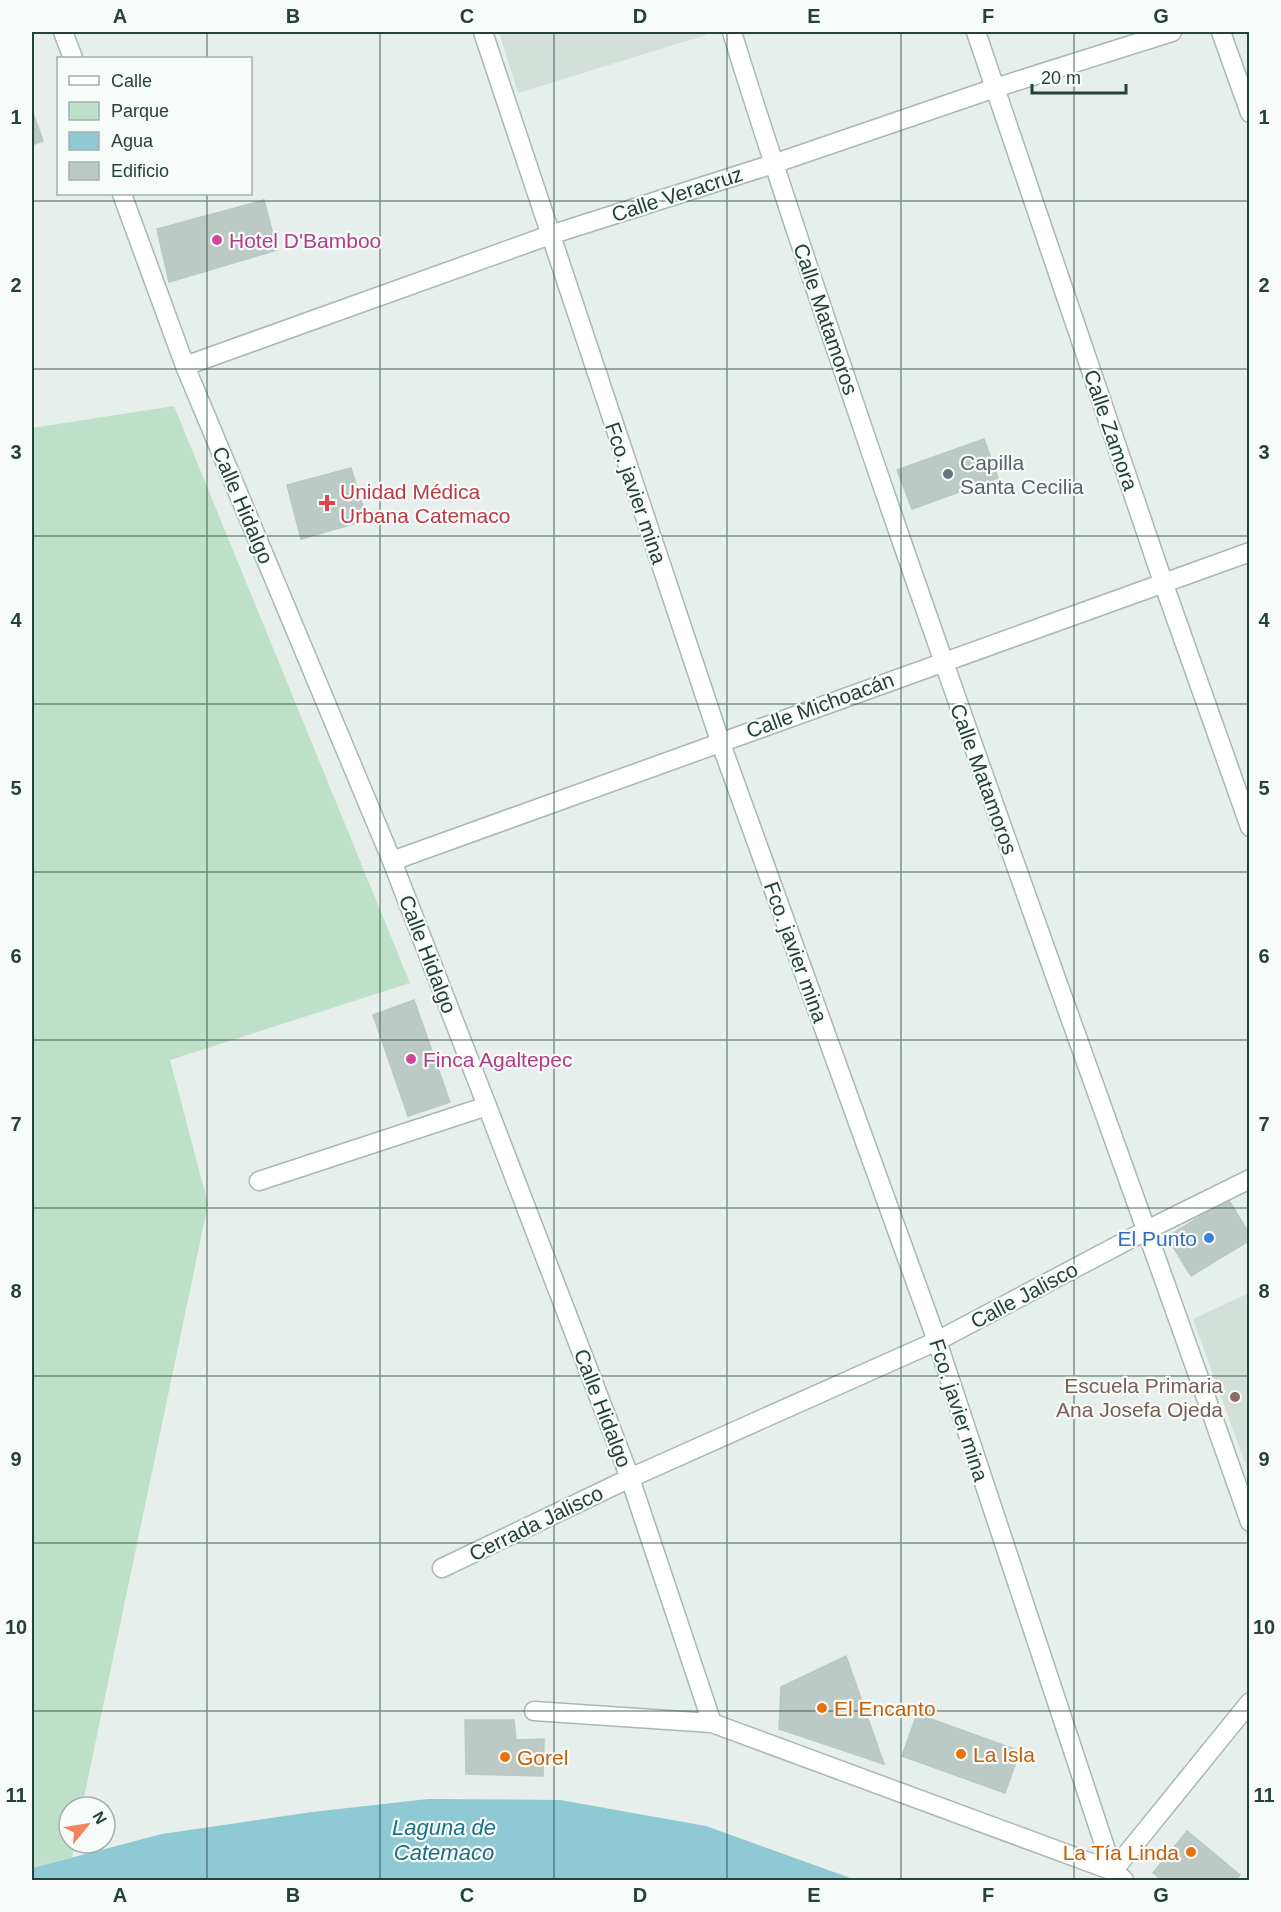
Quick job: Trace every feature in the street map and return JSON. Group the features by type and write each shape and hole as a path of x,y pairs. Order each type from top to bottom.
{"street":[{"path":"63,32 73,57"},
{"name":"Fco. javier mina","path":"483,32 720,741 937,1341 1118,1876"},
{"name":"Calle Matamoros","path":"732,32 773,164 942,661 1250,1522"},
{"name":"Calle Zamora","path":"976,32 1163,582 1250,827"},
{"name":"Calle Veracruz","path":"185,366 550,235 1172,32"},
{"path":"1221,32 1250,113"},
{"name":"Calle Hidalgo","path":"122,195 185,366 392,861 487,1106 630,1478 711,1724"},
{"name":"Calle Michoacán","path":"392,861 942,661 1250,552"},
{"path":"259,1181 487,1106"},
{"name":"Calle Jalisco","path":"630,1478 937,1341 1147,1230 1250,1179"},
{"name":"Cerrada Jalisco","path":"442,1568 630,1478"},
{"path":"534,1711 711,1724 1118,1876 1250,1702"}],"shaded area":[{"path":"499,32 705,32 706,35 518,93"},
{"name":"Escuela Primaria Ana Josefa Ojeda","path":"1249,1293 1249,1474 1193,1319"}],"green space":[{"path":"174,406 410,983 170,1060 208,1204 85,1795 57,1795 57,1855 72,1855 72,1857 32,1868 32,428"}],"water":[{"name":"Laguna de Catemaco","path":"428,1799 560,1800 706,1826 856,1880 32,1880 32,1868 82,1855 117,1855 117,1846 162,1834 312,1812"}],"building":[{"path":"32,110 43,141 32,145"},
{"name":"Hotel D'Bamboo","path":"264,200 277,250 169,282 157,229"},
{"name":"Capilla Santa Cecilia","path":"984,439 998,478 912,509 897,470"},
{"name":"Unidad Médica Urbana Catemaco","path":"351,468 367,520 301,539 287,485"},
{"name":"Finca Agaltepec","path":"414,1000 450,1102 408,1116 373,1015"},
{"name":"El Punto","path":"1228,1199 1250,1235 1250,1240 1191,1276 1167,1237"},
{"name":"El Encanto","path":"846,1656 884,1764 779,1729 781,1687"},
{"name":"La Isla","path":"917,1714 1020,1751 1005,1793 902,1756"},
{"name":"Gorel","path":"465,1720 514,1720 516,1740 544,1739 543,1776 466,1774"},
{"name":"La Tía Linda","path":"1187,1831 1240,1875 1235,1880 1162,1880 1153,1873"}],"place":[{"name":"Hotel D'Bamboo","path":"217,240"},
{"name":"Capilla Santa Cecilia","path":"948,474"},
{"name":"Unidad Médica Urbana Catemaco","path":"327,503"},
{"name":"Finca Agaltepec","path":"411,1059"},
{"name":"El Punto","path":"1209,1238"},
{"name":"Escuela Primaria Ana Josefa Ojeda","path":"1235,1397"},
{"name":"El Encanto","path":"822,1708"},
{"name":"La Isla","path":"961,1754"},
{"name":"Gorel","path":"505,1757"},
{"name":"La Tía Linda","path":"1191,1852"}]}
